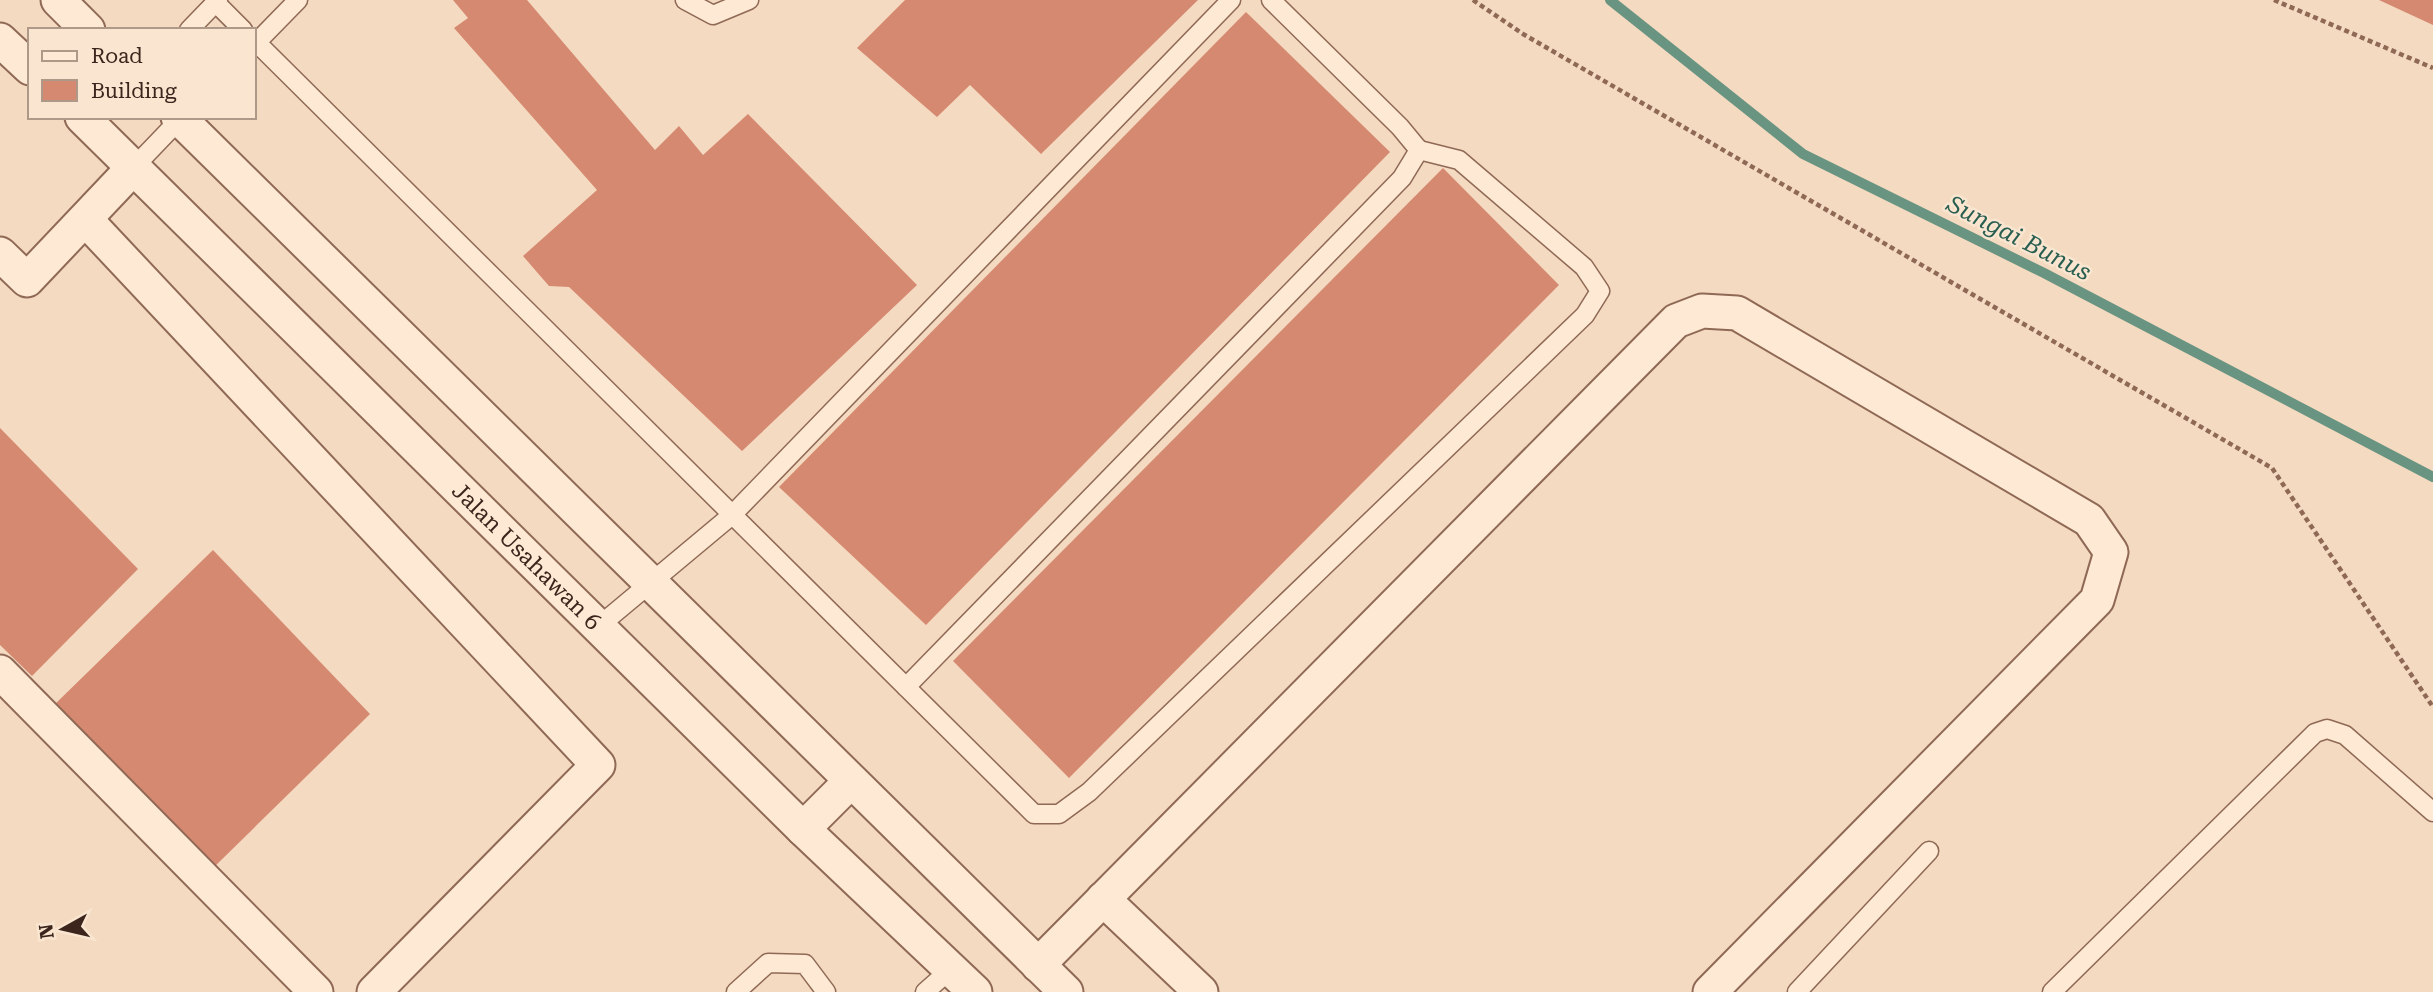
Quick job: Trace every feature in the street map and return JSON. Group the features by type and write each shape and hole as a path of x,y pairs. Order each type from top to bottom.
{"street":[{"path":"58,0 87,28"},
{"path":"0,40 28,66"},
{"path":"181,119 1066,992"},
{"name":"Jalan Usahawan 6","path":"93,121 134,167 803,829 975,992"},
{"path":"0,254 27,281 134,167"},
{"path":"86,220 597,765 374,992"},
{"path":"1038,965 1676,321 1702,310 1737,313 2089,520 2111,552 2098,600 1710,992"},
{"path":"0,673 316,992"},
{"path":"803,829 851,781"},
{"path":"1103,899 1200,992"}],"lane":[{"path":"256,36 298,0"},
{"path":"685,0 713,15 749,0"},
{"path":"599,625 732,515 1231,0"},
{"path":"256,43 1034,814 1059,814 1099,783 1585,316 1600,291 1584,267 1459,160 1419,150 1401,127 1270,0"},
{"path":"190,28 217,1 242,28"},
{"path":"134,167 179,119"},
{"path":"906,687 1402,178 1419,150"},
{"path":"2052,992 2315,733 2327,729 2345,735 2433,812"},
{"path":"1801,991 1929,852"},
{"path":"736,992 768,963 804,964 826,992"},
{"path":"925,992 951,969"}],"path":[{"path":"1473,0 1523,34 2272,468 2433,707"},
{"path":"2274,0 2433,68"}],"building":[{"path":"453,0 527,0 655,150 679,126 703,155 748,114 917,285 742,451 569,287 549,286 523,256 597,190 454,28 468,18"},
{"path":"905,0 1198,0 1041,154 970,85 937,117 857,48"},
{"path":"2379,0 2433,0 2433,25"},
{"path":"1246,12 1390,152 926,625 779,487"},
{"path":"1443,168 1559,285 1069,778 953,661"},
{"path":"0,428 138,569 32,676 0,645"},
{"path":"213,550 370,714 209,872 52,707"}],"waterway":[{"name":"Sungai Bunus","path":"1610,0 1803,154 2044,273 2433,477"}]}
